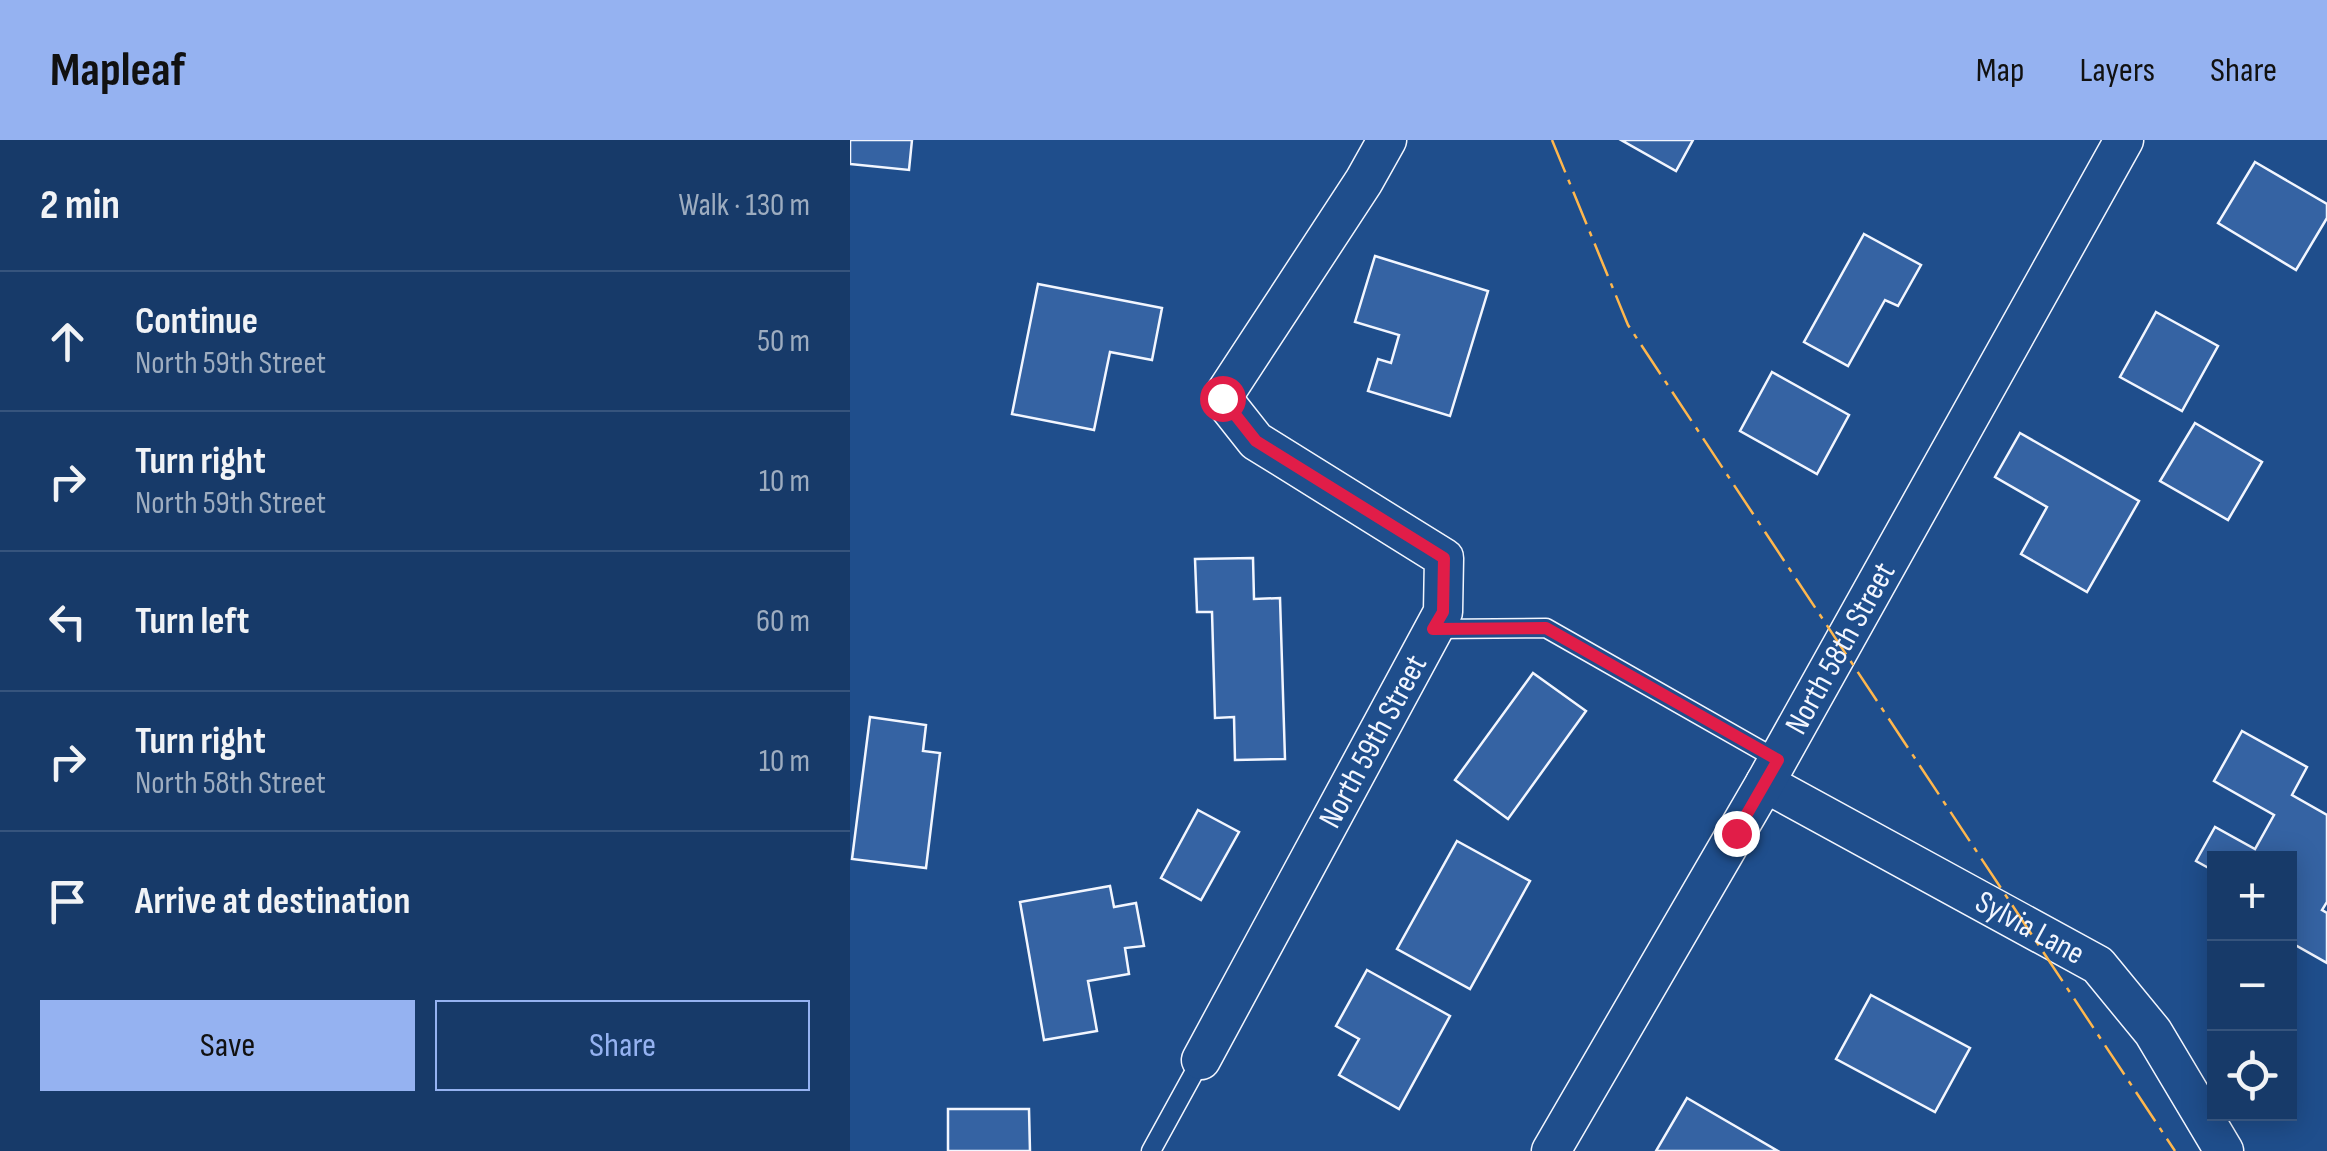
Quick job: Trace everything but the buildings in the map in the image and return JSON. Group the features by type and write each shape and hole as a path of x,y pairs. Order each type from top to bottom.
{"street":[{"name":"North 59th Street","path":"1201,1060 1443,612 1444,558 1256,441 1222,398 1387,140"},
{"name":"North 58th Street","path":"1551,1151 1771,771 2124,140"},
{"name":"Sylvia Lane","path":"1771,771 2098,965 2153,1032 2224,1151"}],"lane":[{"path":"1433,629 1546,628 1771,771"},
{"path":"1151,1151 1201,1060"}],"power":[{"path":"1552,140 1628,325 2175,1151"}],"route":[{"path":"1222,398 1256,441 1444,558 1443,612 1433,629 1546,628 1778,760 1736,833"}]}
